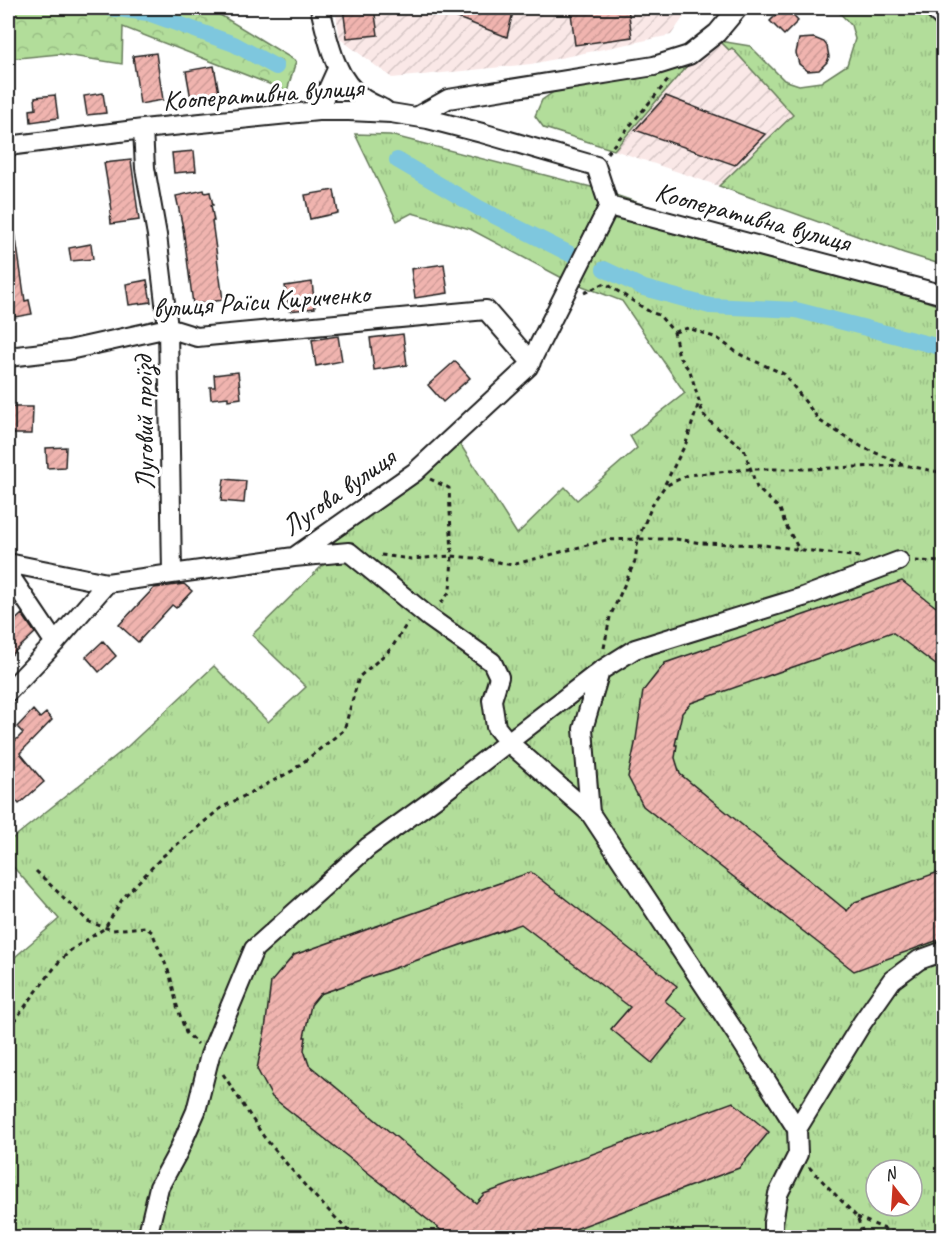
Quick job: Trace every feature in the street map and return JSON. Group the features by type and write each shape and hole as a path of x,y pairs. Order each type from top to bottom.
{"street":[{"path":"320,8 329,44 338,67 348,83 362,98 391,113"},
{"path":"416,117 448,99 654,66 690,55 717,33 738,8"},
{"path":"932,8 944,18"},
{"path":"318,111 338,67"},
{"name":"Кооперативна вулиця","path":"8,146 318,111 391,113 482,133 596,166"},
{"name":"Луговий проїзд","path":"143,129 146,168 168,328 172,573"},
{"path":"596,166 609,206"},
{"name":"Кооперативна вулиця","path":"609,206 944,295"},
{"name":"Лугова вулиця","path":"107,583 294,557 415,472 528,367 609,206"},
{"name":"вулиця Раїси Кириченко","path":"8,357 69,350 168,328 197,337 486,310 531,362"},
{"path":"294,557 349,552 424,613 492,662 499,677 492,700 496,727 508,742 590,813 797,1130 798,1154 778,1194 773,1238"},
{"path":"151,1238 148,1229 159,1186 196,1112 210,1055 254,949 368,848 600,671 634,649 803,597 899,561"},
{"path":"8,563 107,583 55,643 8,692"},
{"path":"8,573 55,643"},
{"path":"590,813 584,729 600,671"},
{"path":"797,1130 862,1023 892,980 919,960 944,951"}],"path":[{"path":"596,166 690,55"},
{"path":"560,303 605,283 650,312 659,315 674,332 679,357 690,371 703,414 744,449 757,488 780,509 785,524 800,551"},
{"path":"674,332 688,328 717,338 739,354 784,375 803,396 820,421 862,447 904,465 944,473"},
{"path":"600,671 610,617 635,561 638,539 654,501 665,486 686,443 699,402"},
{"path":"665,486 688,475 749,469 904,465"},
{"path":"8,1029 58,963 71,950 105,928 123,898 163,856 221,808 292,771 344,730 359,677 424,613 450,591 452,556 449,488 415,472"},
{"path":"380,555 411,559 452,556 485,559 512,565 606,540 676,538 702,543 763,545 866,557"},
{"path":"899,561 944,562"},
{"path":"36,871 88,922"},
{"path":"798,1154 857,1217 865,1238"},
{"path":"857,1217 906,1238"}],"shaded area":[{"path":"335,8 690,8 671,35 531,64 392,78 340,39"},
{"path":"720,41 732,47 793,115 719,186 614,150 686,67 710,52"}],"green space":[{"path":"8,8 203,8 212,10 296,61 287,91 123,27 122,64 59,54 8,59"},
{"path":"835,8 917,8 943,33 943,265 719,186 793,115 732,48 729,50 720,41 750,46 784,80 799,85 821,82 847,65 855,39 851,25"},
{"path":"686,67 614,150 544,128 535,116 542,100 558,89"},
{"path":"355,134 390,135 595,188 943,307 943,1237 8,1237 8,963 59,919 8,861 8,842 127,747 214,666 268,722 306,687 252,635 326,562 313,549 457,439 517,534 565,487 577,500 637,448 630,436 685,393 622,301 564,279 470,229 412,213 397,221"}],"building":[{"path":"343,8 374,8 378,35 347,38"},
{"path":"432,8 514,8 507,37"},
{"path":"628,8 632,37 575,45 571,13"},
{"path":"783,8 786,8 798,21 784,35 770,21"},
{"path":"814,38 824,42 829,57 819,70 808,71 799,64 796,53 799,39"},
{"path":"156,53 163,100 140,104 133,56"},
{"path":"214,66 219,93 191,99 186,71"},
{"path":"103,93 106,113 87,115 84,96"},
{"path":"55,95 58,118 31,122 30,110 36,109 35,97"},
{"path":"666,96 765,134 735,165 635,130"},
{"path":"194,151 196,171 174,173 172,153"},
{"path":"131,160 139,220 111,224 110,211 112,210 104,163"},
{"path":"204,190 205,193 210,192 213,205 211,205 214,221 212,221 223,300 193,304 183,228 176,196"},
{"path":"334,190 338,213 310,219 305,195"},
{"path":"15,232 25,301 29,300 32,314 15,317 11,296 8,297 8,233"},
{"path":"91,244 93,259 71,261 69,248"},
{"path":"444,264 448,293 415,298 411,269"},
{"path":"147,280 151,302 129,305 126,284"},
{"path":"312,282 315,308 289,311 285,286"},
{"path":"403,334 407,365 374,370 370,338"},
{"path":"338,336 342,361 316,366 312,340"},
{"path":"455,361 470,378 443,402 428,385"},
{"path":"238,372 241,398 211,399 210,387 215,387 214,375"},
{"path":"11,407 33,407 32,434 10,434"},
{"path":"66,447 65,467 47,468 46,448"},
{"path":"224,479 246,481 244,503 221,501"},
{"path":"902,581 944,613 944,671 892,632 691,703 682,713 675,745 677,745 675,758 680,774 847,911 855,902 944,870 944,938 854,971 643,806 628,777 643,691 665,663"},
{"path":"184,584 192,591 176,608 172,605 138,642 119,625 154,588"},
{"path":"22,614 35,633 8,658 8,627"},
{"path":"103,641 116,656 99,672 86,657"},
{"path":"33,710 40,718 46,713 52,720 20,753 44,782 19,804 8,791 8,739 12,744 23,733 17,727"},
{"path":"531,872 677,986 665,1001 688,1019 652,1063 611,1029 630,1007 521,924 320,994 311,1005 304,1037 306,1037 304,1050 309,1065 476,1203 484,1194 733,1102 769,1132 739,1168 551,1238 451,1238 272,1097 257,1069 271,982 294,955"}],"waterway":[{"path":"109,8 148,13 234,44 276,67"},
{"path":"397,160 479,208 574,256"},
{"path":"604,269 644,288 710,306 796,310 944,348"}]}
